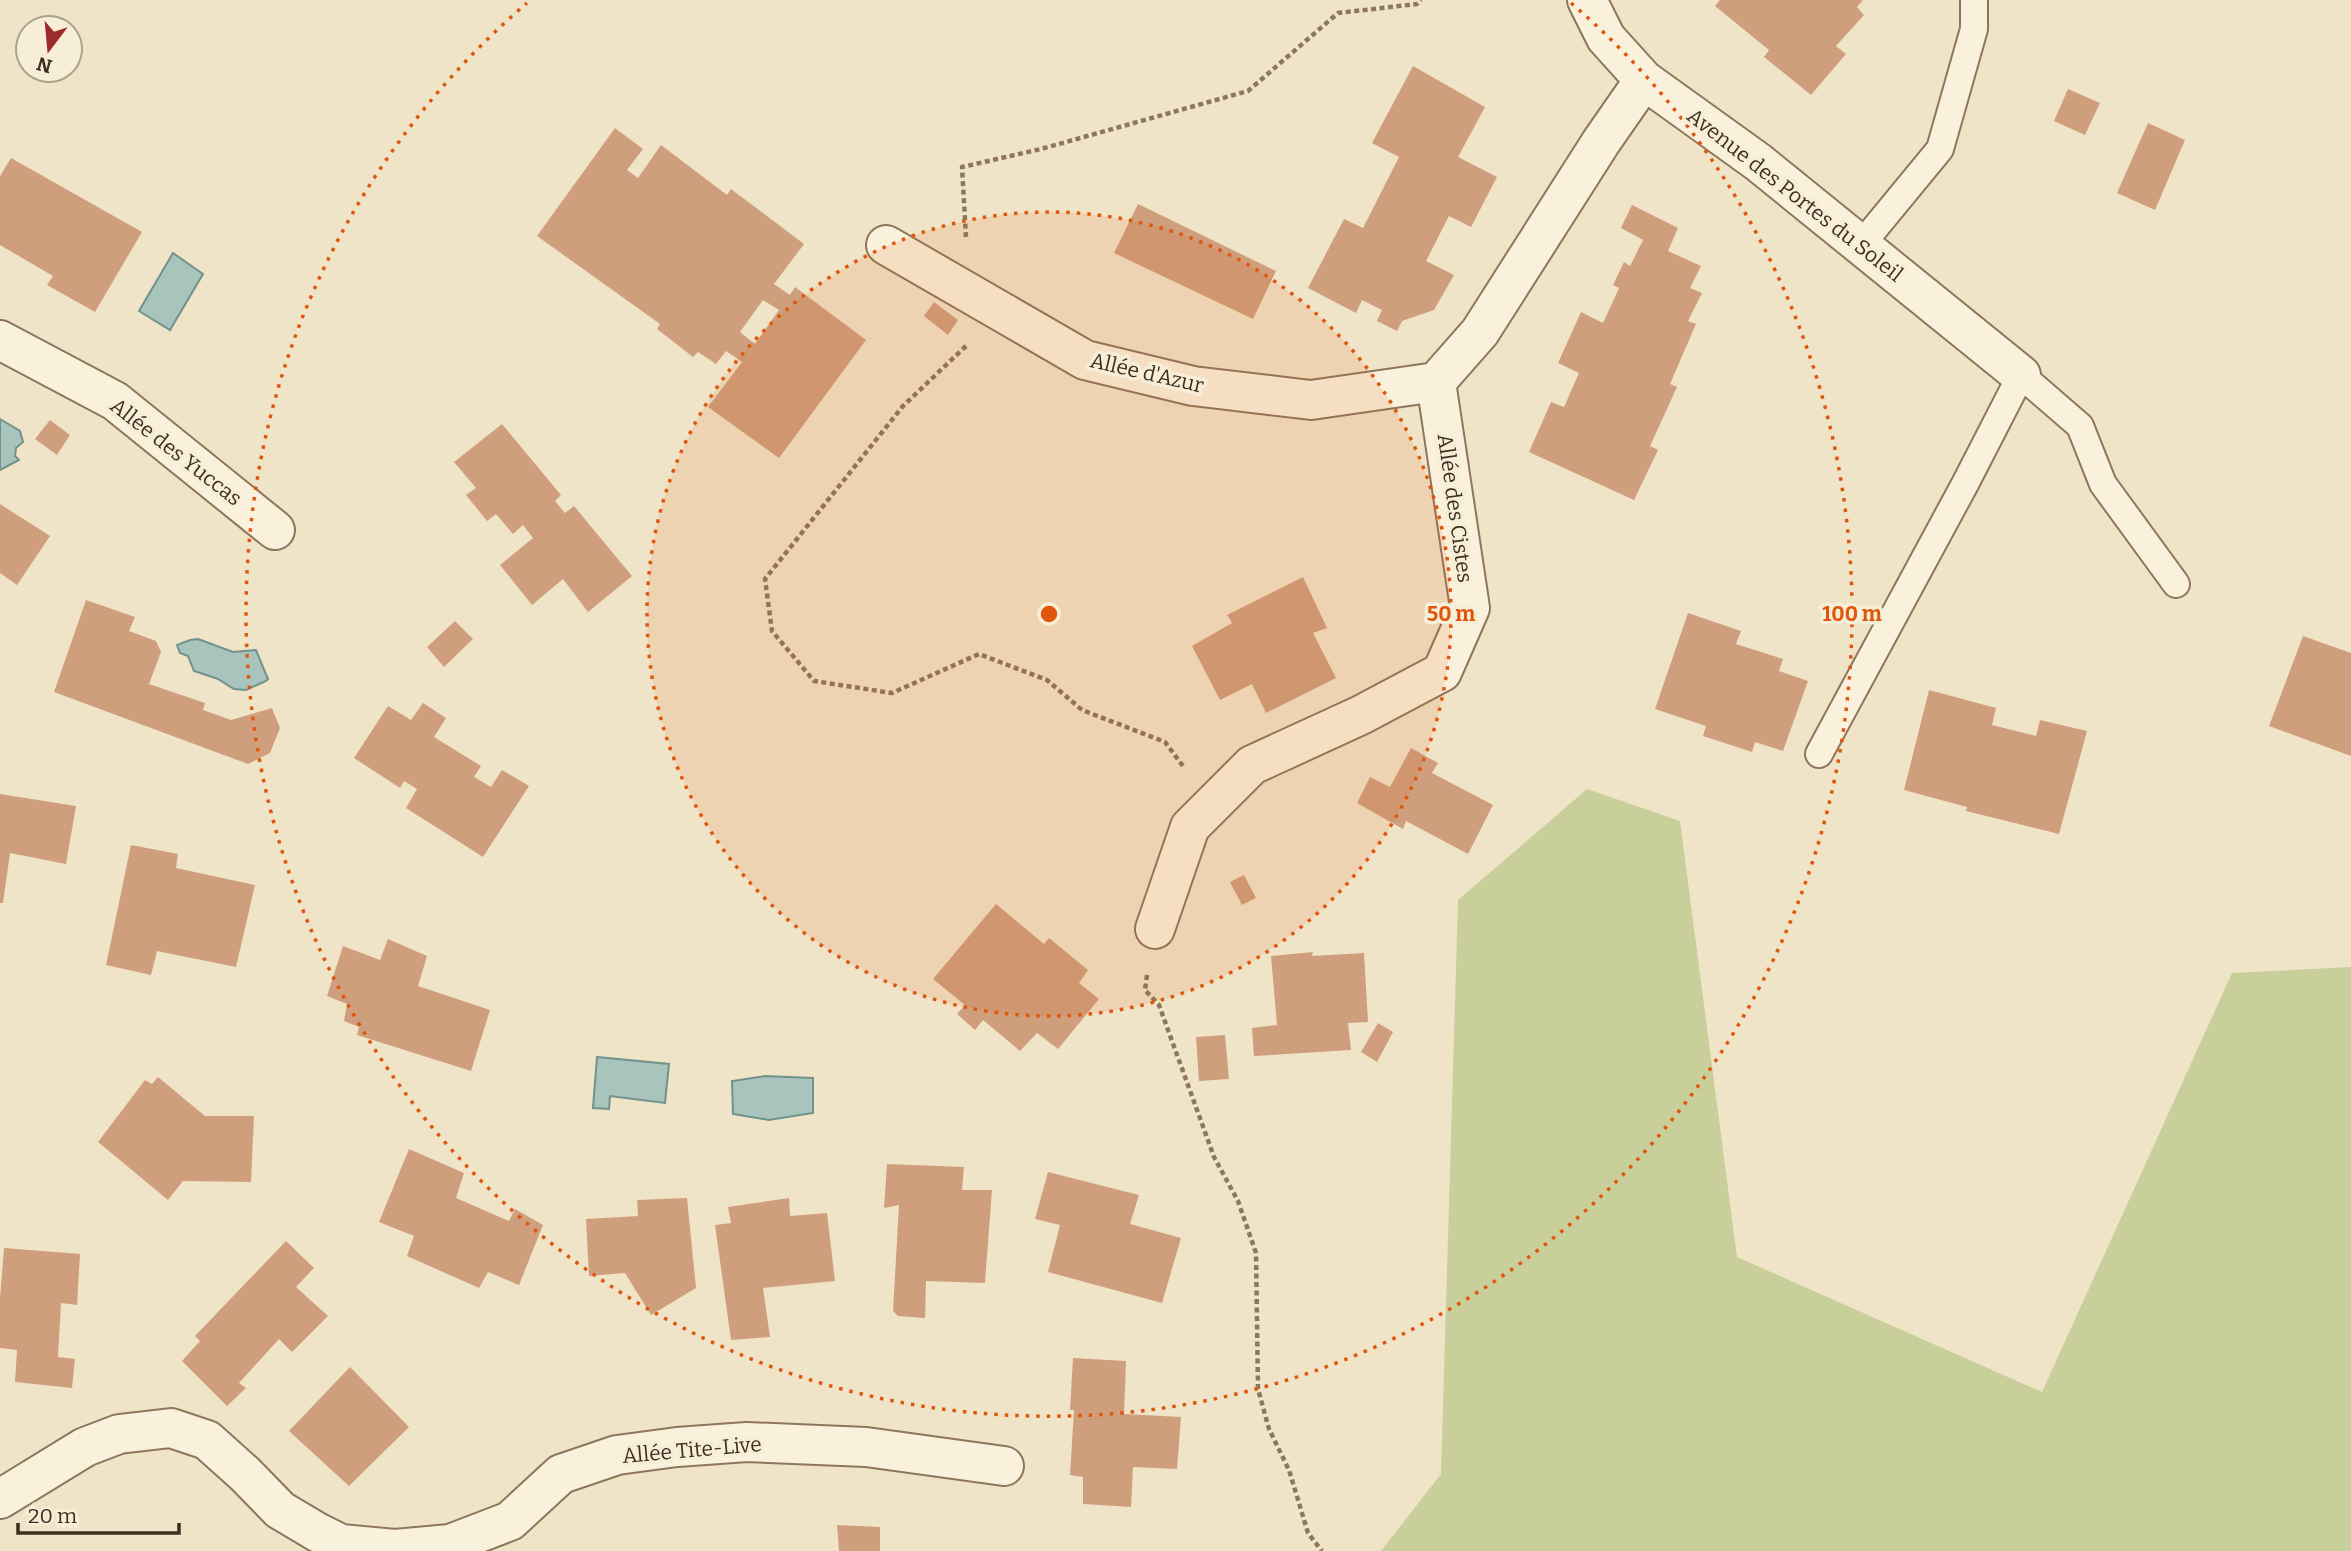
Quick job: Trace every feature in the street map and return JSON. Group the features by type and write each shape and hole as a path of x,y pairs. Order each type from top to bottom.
{"street":[{"name":"Avenue des Portes du Soleil","path":"1587,0 1606,38 1644,80 1758,162 2021,374"},
{"path":"1436,382 1480,332 1601,142 1644,80"},
{"name":"Allée d'Azur","path":"886,245 1086,360 1193,386 1311,400 1436,382"},
{"name":"Allée des Yuccas","path":"0,340 116,401 275,530"},
{"name":"Allée des Cistes","path":"1155,929 1190,827 1252,765 1361,715 1442,672 1470,608 1436,382"},
{"name":"Allée Tite-Live","path":"0,1500 85,1447 119,1434 171,1428 207,1440 280,1510 317,1532 341,1544 395,1549 450,1544 510,1521 561,1474 617,1455 747,1442 866,1447 1004,1466"}],"lane":[{"path":"1861,245 1940,149 1974,29 1974,0"},
{"path":"1819,754 1965,484 2021,374 2080,426 2104,484 2176,583"}],"path":[{"path":"1201,816 1187,771 1165,742 1083,710 1047,680 979,654 892,693 814,681 772,631 765,579 903,406 968,344 979,299 967,272 966,205 962,167 1041,149 1248,91 1338,13 1417,4 1421,0"},
{"path":"1155,929 1145,990 1159,1005 1214,1157 1238,1201 1256,1253 1258,1389 1269,1429 1289,1470 1308,1533 1322,1551"}],"green space":[{"path":"1587,789 1680,821 1737,1257 2042,1392 2232,973 2351,967 2351,1551 1381,1551 1441,1474 1458,900"}],"water":[{"path":"173,253 203,274 170,330 139,311"},
{"path":"0,419 20,431 23,442 16,448 15,456 19,460 0,470"},
{"path":"198,639 233,652 256,650 268,679 246,690 234,689 218,679 194,671 188,656 180,653 177,645"},
{"path":"597,1057 669,1064 665,1103 610,1096 609,1109 593,1108"},
{"path":"765,1076 813,1078 813,1113 769,1120 733,1114 732,1081"}],"building":[{"path":"1720,0 1863,0 1857,7 1864,15 1836,46 1846,54 1811,95 1764,57 1769,50 1715,6"},
{"path":"1413,66 1485,107 1458,157 1497,177 1471,227 1449,216 1426,261 1454,275 1434,310 1402,321 1397,331 1377,321 1382,310 1362,300 1356,313 1308,288 1344,219 1363,228 1399,157 1372,143"},
{"path":"2068,89 2100,103 2085,135 2054,121"},
{"path":"2148,123 2185,140 2155,210 2117,193"},
{"path":"615,128 643,149 627,170 638,178 661,145 727,195 731,189 804,244 774,284 790,295 795,287 866,340 779,458 708,407 742,362 726,351 716,364 698,352 693,357 657,329 660,324 537,236","holes":["763,300 779,310 755,344 740,332"]},
{"path":"11,158 142,232 95,312 47,285 53,276 0,245 0,176"},
{"path":"1138,204 1276,271 1253,319 1114,253"},
{"path":"1632,205 1678,228 1668,251 1701,266 1690,288 1702,293 1688,321 1696,324 1670,384 1677,387 1650,446 1658,450 1634,500 1529,452 1551,402 1564,407 1579,373 1558,363 1581,312 1603,323 1619,288 1613,285 1624,262 1630,266 1643,240 1621,228"},
{"path":"934,302 958,320 948,335 924,316"},
{"path":"50,420 70,435 57,455 35,439"},
{"path":"502,424 561,495 555,501 565,513 574,506 632,576 588,612 563,579 532,605 500,565 533,538 523,525 513,534 496,514 487,521 466,495 476,488 454,462"},
{"path":"0,504 50,536 17,585 0,573"},
{"path":"1303,577 1327,628 1313,633 1336,678 1266,713 1252,684 1220,700 1192,646 1232,623 1227,615"},
{"path":"86,600 135,617 129,631 156,641 161,652 149,684 205,703 203,710 231,720 272,708 280,728 270,753 248,764 54,692"},
{"path":"1688,613 1741,631 1736,644 1783,659 1779,671 1808,681 1783,751 1755,742 1752,752 1703,736 1706,726 1655,709"},
{"path":"455,621 473,639 444,667 427,647"},
{"path":"2303,636 2351,653 2351,756 2269,726"},
{"path":"1929,690 1996,708 1992,725 2036,736 2040,720 2087,731 2059,834 1966,811 1967,807 1904,790"},
{"path":"423,703 446,718 434,737 481,766 474,777 491,787 502,770 529,786 483,857 406,808 417,789 404,781 400,788 354,758 388,706 411,720"},
{"path":"1411,748 1438,763 1432,773 1493,805 1468,854 1406,821 1403,829 1357,803 1370,777 1390,787"},
{"path":"0,794 76,806 66,864 10,853 3,903 0,903"},
{"path":"131,845 178,854 176,868 255,885 236,967 157,951 151,975 106,965"},
{"path":"1244,875 1256,898 1242,905 1230,882"},
{"path":"996,904 1044,944 1049,938 1088,970 1079,983 1099,999 1058,1049 1037,1033 1020,1051 983,1020 975,1030 957,1014 965,1005 933,979"},
{"path":"388,939 427,956 418,986 490,1010 471,1071 357,1035 359,1027 344,1021 347,1004 327,996 343,946 380,960"},
{"path":"1313,952 1312,956 1364,953 1368,1022 1348,1023 1351,1050 1254,1056 1252,1028 1277,1025 1271,956"},
{"path":"1378,1023 1393,1032 1377,1062 1361,1052"},
{"path":"1225,1035 1229,1079 1199,1081 1196,1037"},
{"path":"158,1077 205,1116 254,1116 251,1182 183,1181 168,1200 98,1142 145,1080 152,1084"},
{"path":"409,1149 464,1173 456,1198 509,1221 515,1209 543,1225 519,1285 488,1272 479,1288 407,1256 414,1236 379,1222"},
{"path":"887,1164 964,1167 962,1190 992,1190 985,1283 926,1281 925,1318 898,1316 893,1311 899,1205 884,1208"},
{"path":"1048,1172 1139,1195 1130,1224 1181,1238 1162,1303 1048,1272 1060,1225 1035,1219"},
{"path":"687,1198 696,1288 651,1315 625,1273 589,1276 586,1219 638,1216 637,1200"},
{"path":"789,1198 790,1216 827,1213 835,1281 763,1288 770,1337 731,1340 715,1225 731,1223 728,1207"},
{"path":"286,1241 314,1268 296,1287 328,1316 292,1352 279,1339 239,1383 246,1388 227,1406 182,1361 200,1341 195,1336"},
{"path":"4,1248 80,1254 77,1305 61,1303 58,1357 75,1359 72,1388 15,1382 17,1350 0,1348"},
{"path":"1073,1358 1126,1361 1124,1414 1181,1417 1177,1469 1133,1467 1131,1507 1083,1504 1083,1477 1070,1475 1074,1410 1070,1410"},
{"path":"350,1367 409,1427 349,1486 289,1431"},
{"path":"837,1525 880,1527 880,1551 839,1551"}]}
